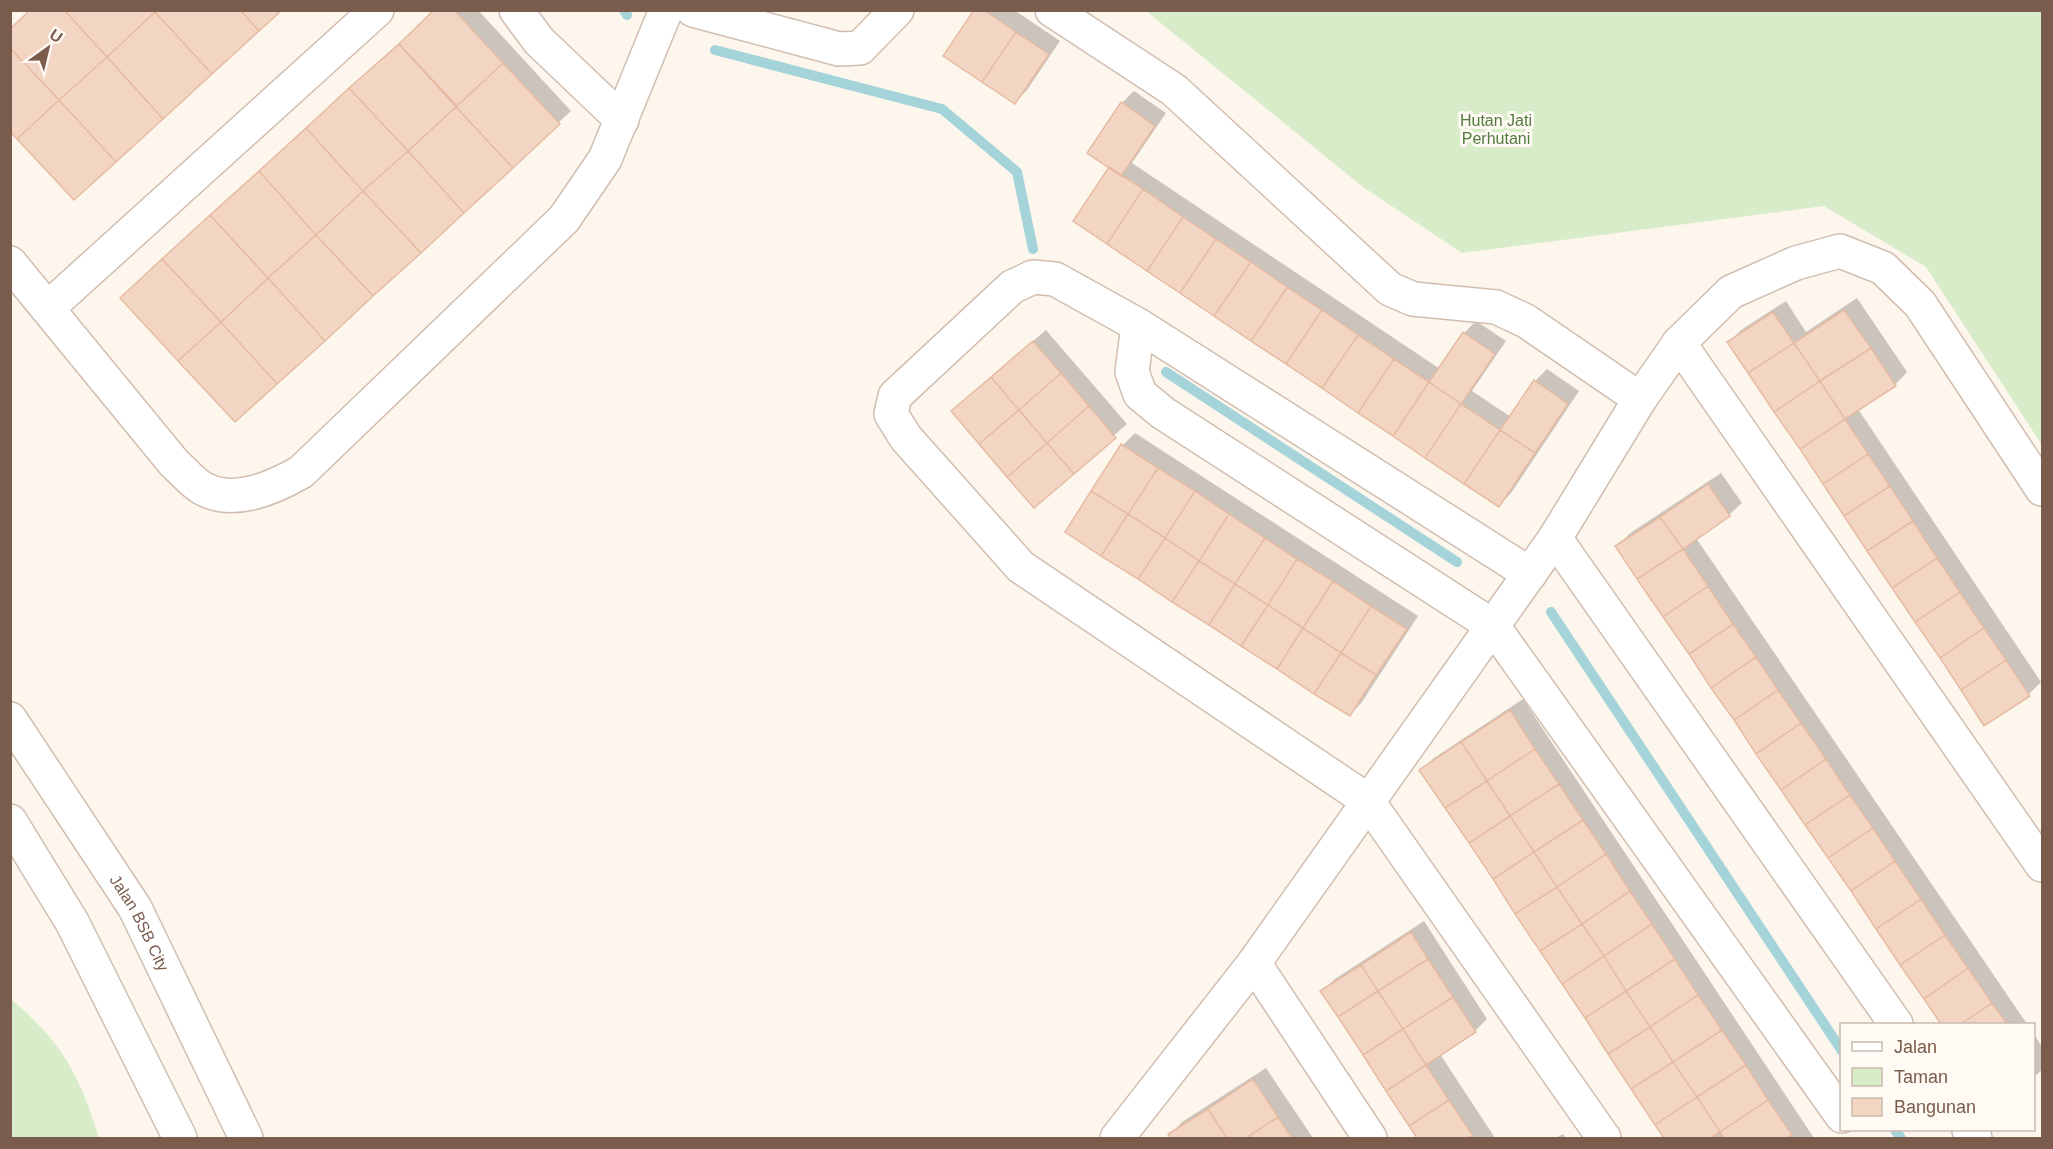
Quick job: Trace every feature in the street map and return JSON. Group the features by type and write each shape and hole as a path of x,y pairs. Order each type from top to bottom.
{"street":[{"path":"49,307 377,10"},
{"path":"516,10 539,41 622,120"},
{"path":"10,263 49,307 174,463 202,488 231,497 281,484 301,472 564,219 605,159 666,10"},
{"path":"693,10 838,49 860,48 897,10"},
{"path":"1052,10 1174,90 1390,289 1413,299 1496,307 1526,321 1640,399"},
{"path":"1117,1138 1254,963 1367,800 1530,574 1678,343 1731,292 1796,263 1840,251 1883,268 1920,304 2043,489"},
{"path":"1530,574 1138,325 1055,279 1033,278 1012,287 895,396 891,414 906,438 1021,567 1367,800 1604,1138"},
{"path":"1138,325 1132,372 1140,394 1163,413 1492,626 1840,1113"},
{"path":"1678,343 2043,865"},
{"path":"1555,538 1895,1023"},
{"name":"Jalan BSB City","path":"10,719 135,909 246,1138"},
{"path":"10,821 72,922 180,1138"},
{"path":"1254,963 1370,1138"}],"green space":[{"name":"Hutan Jati Perhutani","path":"1146,11 2042,11 2042,445 1926,267 1824,206 1462,253 1363,187"},
{"path":"11,999 44,1030 67,1061 84,1095 99,1138 11,1138"}],"building":[{"path":"30,10 64,10 107,57 59,100 10,48 10,29"},
{"path":"64,10 153,10 155,12 107,57"},
{"path":"157,10 240,10 259,31 212,74 155,12"},
{"path":"240,10 282,10 259,31"},
{"path":"434,10 454,10 503,63 457,106 399,44"},
{"path":"974,10 984,10 1016,32 982,82 943,56"},
{"path":"155,12 212,74 163,119 107,57"},
{"path":"1016,32 1049,54 1015,104 982,82"},
{"path":"399,44 456,107 408,151 349,88"},
{"path":"10,48 59,100 17,139 10,132"},
{"path":"107,57 163,119 116,162 59,100"},
{"path":"503,63 560,124 513,168 456,107"},
{"path":"349,88 408,151 363,191 306,128"},
{"path":"59,100 116,162 74,200 17,139"},
{"path":"1121,102 1155,126 1121,176 1087,153"},
{"path":"456,107 513,168 464,213 408,151"},
{"path":"306,128 363,191 316,235 259,171"},
{"path":"408,151 464,213 421,253 363,191"},
{"path":"1109,167 1143,189 1107,244 1073,221"},
{"path":"259,171 316,235 268,278 210,215"},
{"path":"1143,189 1183,217 1147,271 1107,244"},
{"path":"363,191 421,253 373,296 316,235"},
{"path":"210,215 268,278 221,322 162,259"},
{"path":"1183,217 1216,239 1180,293 1147,271"},
{"path":"316,235 373,296 325,341 268,278"},
{"path":"1216,239 1251,262 1214,316 1180,293"},
{"path":"162,259 221,322 178,361 120,298"},
{"path":"1251,262 1287,287 1251,341 1214,316"},
{"path":"268,278 325,341 277,384 221,322"},
{"path":"1287,287 1322,310 1286,364 1251,341"},
{"path":"1322,310 1358,335 1322,388 1286,364"},
{"path":"1844,310 1871,348 1820,381 1794,343"},
{"path":"1773,312 1794,343 1748,373 1727,342"},
{"path":"221,322 277,384 235,422 178,361"},
{"path":"1463,332 1495,354 1461,404 1429,382"},
{"path":"1358,335 1394,359 1358,413 1322,388"},
{"path":"1033,341 1061,373 1019,410 991,377"},
{"path":"1794,343 1820,381 1774,412 1748,373"},
{"path":"1871,348 1896,386 1845,419 1820,381"},
{"path":"1394,359 1429,382 1393,436 1358,413"},
{"path":"1061,373 1089,406 1047,443 1019,410"},
{"path":"991,377 1019,410 979,444 951,411"},
{"path":"1534,380 1568,404 1535,453 1500,430"},
{"path":"1820,381 1845,419 1800,449 1774,412"},
{"path":"1429,382 1461,404 1425,458 1393,436"},
{"path":"1461,404 1500,430 1464,484 1425,458"},
{"path":"1089,406 1116,438 1074,474 1047,443"},
{"path":"1019,410 1047,443 1007,477 979,444"},
{"path":"1845,419 1868,454 1823,484 1800,449"},
{"path":"1500,430 1535,453 1499,507 1464,484"},
{"path":"1047,443 1074,474 1034,508 1007,477"},
{"path":"1121,444 1158,468 1128,514 1091,491"},
{"path":"1868,454 1890,486 1844,516 1823,484"},
{"path":"1158,468 1195,491 1165,538 1128,514"},
{"path":"1708,484 1730,516 1683,549 1660,517"},
{"path":"1890,486 1913,521 1867,551 1844,516"},
{"path":"1091,491 1128,514 1101,556 1065,532"},
{"path":"1195,491 1229,514 1199,561 1165,538"},
{"path":"1128,514 1165,538 1138,579 1101,556"},
{"path":"1229,514 1265,538 1235,584 1199,561"},
{"path":"1660,517 1683,549 1637,579 1615,546"},
{"path":"1913,521 1937,558 1892,588 1867,551"},
{"path":"1165,538 1199,561 1172,602 1138,579"},
{"path":"1265,538 1297,559 1268,605 1235,584"},
{"path":"1683,549 1708,586 1663,617 1637,579"},
{"path":"1937,558 1960,592 1915,622 1892,588"},
{"path":"1297,559 1333,581 1303,628 1268,605"},
{"path":"1199,561 1235,584 1209,625 1172,602"},
{"path":"1333,581 1371,606 1341,653 1303,628"},
{"path":"1235,584 1268,605 1241,646 1209,625"},
{"path":"1708,586 1733,624 1689,654 1663,617"},
{"path":"1960,592 1984,628 1940,658 1915,622"},
{"path":"1268,605 1303,628 1277,669 1241,646"},
{"path":"1371,606 1407,629 1376,675 1341,653"},
{"path":"1733,624 1756,657 1711,688 1689,654"},
{"path":"1303,628 1341,653 1314,694 1277,669"},
{"path":"1984,628 2006,660 1961,690 1940,658"},
{"path":"1341,653 1376,675 1350,716 1314,694"},
{"path":"1756,657 1778,690 1734,720 1711,688"},
{"path":"2006,660 2030,696 1984,726 1961,690"},
{"path":"1778,690 1801,723 1756,754 1734,720"},
{"path":"1510,710 1535,749 1487,781 1461,742"},
{"path":"1801,723 1826,759 1781,790 1756,754"},
{"path":"1461,742 1487,781 1445,808 1419,770"},
{"path":"1535,749 1559,784 1510,816 1487,781"},
{"path":"1826,759 1850,795 1805,825 1781,790"},
{"path":"1487,781 1510,816 1469,843 1445,808"},
{"path":"1559,784 1583,820 1534,852 1510,816"},
{"path":"1850,795 1873,828 1828,858 1805,825"},
{"path":"1510,816 1534,852 1493,879 1469,843"},
{"path":"1583,820 1606,854 1557,887 1534,852"},
{"path":"1873,828 1895,861 1851,891 1828,858"},
{"path":"1534,852 1557,887 1515,914 1493,879"},
{"path":"1606,854 1630,891 1582,924 1557,887"},
{"path":"1895,861 1921,899 1876,929 1851,891"},
{"path":"1557,887 1582,924 1540,951 1515,914"},
{"path":"1630,891 1652,924 1604,956 1582,924"},
{"path":"1921,899 1945,935 1900,965 1876,929"},
{"path":"1582,924 1604,956 1562,984 1540,951"},
{"path":"1652,924 1675,959 1626,991 1604,956"},
{"path":"1411,932 1428,959 1378,991 1361,965"},
{"path":"1945,935 1968,968 1924,999 1900,965"},
{"path":"1604,956 1626,991 1585,1018 1562,984"},
{"path":"1428,959 1453,997 1403,1029 1378,991"},
{"path":"1675,959 1698,995 1650,1027 1626,991"},
{"path":"1361,965 1378,991 1338,1017 1320,991"},
{"path":"1968,968 1992,1003 1962,1023 1940,1023 1924,999"},
{"path":"1378,991 1403,1029 1363,1055 1338,1017"},
{"path":"1626,991 1650,1027 1608,1054 1585,1018"},
{"path":"1698,995 1722,1030 1673,1062 1650,1027"},
{"path":"1453,997 1476,1032 1426,1065 1403,1029"},
{"path":"1992,1003 2006,1023 1962,1023"},
{"path":"1650,1027 1673,1062 1631,1089 1608,1054"},
{"path":"1403,1029 1426,1065 1386,1091 1363,1055"},
{"path":"1722,1030 1746,1065 1697,1097 1673,1062"},
{"path":"1673,1062 1697,1097 1655,1125 1631,1089"},
{"path":"1426,1065 1449,1100 1409,1126 1386,1091"},
{"path":"1746,1065 1768,1100 1720,1132 1697,1097"},
{"path":"1253,1079 1278,1117 1246,1138 1227,1138 1208,1109"},
{"path":"1697,1097 1720,1132 1710,1138 1664,1138 1655,1125"},
{"path":"1449,1100 1473,1136 1468,1138 1417,1138 1409,1126"},
{"path":"1768,1100 1792,1135 1786,1138 1724,1138 1720,1132"},
{"path":"1208,1109 1227,1138 1170,1138 1168,1134"},
{"path":"1278,1117 1292,1138 1246,1138"}],"waterway":[{"path":"624,10 627,15"},
{"path":"715,50 942,109 1017,172 1033,249"},
{"path":"1166,372 1457,562"},
{"path":"1551,612 1840,1048"},
{"path":"1896,1131 1901,1138"}]}
